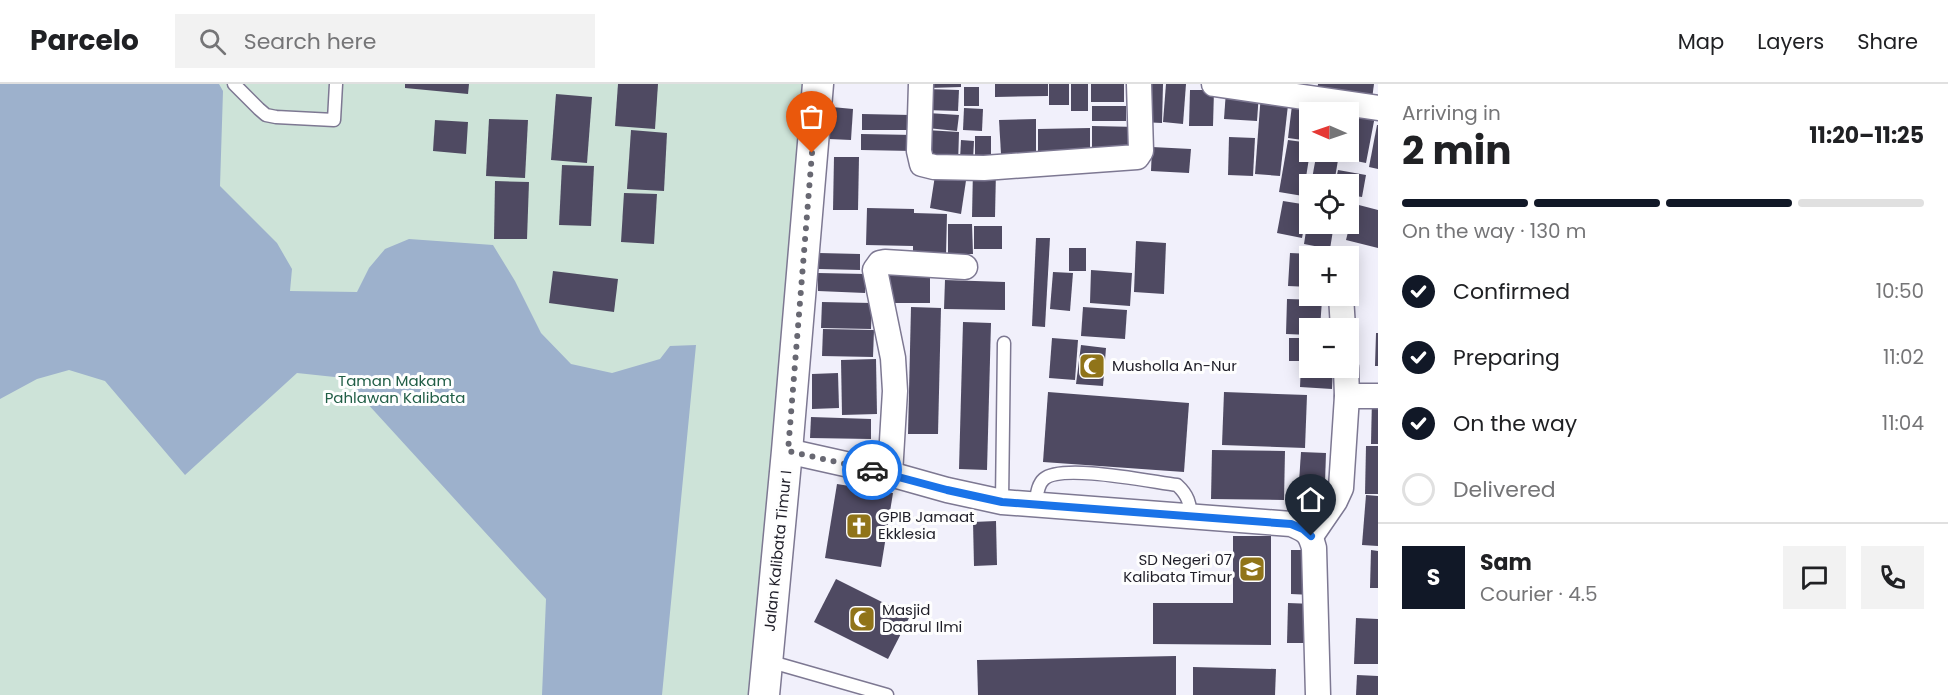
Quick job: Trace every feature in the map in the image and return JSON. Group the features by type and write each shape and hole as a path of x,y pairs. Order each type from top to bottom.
{"street":[{"name":"Jalan Kalibata Timur I","path":"764,695 788,451 818,84"},
{"path":"921,84 919,151 922,164 934,167 984,168 1137,157 1141,151 1139,84"},
{"path":"1214,84 1378,108"},
{"path":"890,474 895,391 893,358 875,270 880,263 885,262 965,267"},
{"path":"1311,536 1335,501 1341,488 1346,378"},
{"path":"1347,396 1378,396"},
{"path":"788,451 1002,502 1291,524 1303,529 1311,536 1314,548 1318,695"}],"lane":[{"path":"234,84 266,115 334,120 336,84"},
{"path":"1002,502 1004,343"},
{"path":"1035,505 1039,485 1046,477 1063,473 1097,473 1177,486 1186,494 1191,517"},
{"path":"767,660 887,695"}],"green space":[{"name":"Taman Makam Pahlawan Kalibata","path":"0,84 817,84 762,695 0,695"}],"water":[{"path":"0,84 219,84 223,91 220,186 277,243 292,269 290,291 357,292 369,268 385,249 409,239 493,245 515,281 541,333 571,364 612,373 660,359 670,346 696,345 662,695 542,695 546,599 344,378 297,373 185,475 105,381 69,370 37,379 0,399"}],"building":[{"path":"405,84 469,84 468,94 405,88"},
{"path":"618,84 658,84 655,129 615,126"},
{"path":"929,84 961,84 961,87 929,88"},
{"path":"995,84 1048,84 1048,96 995,97"},
{"path":"1049,84 1069,84 1069,105 1049,105"},
{"path":"1071,84 1088,84 1088,111 1071,111"},
{"path":"1091,84 1124,84 1124,102 1091,102"},
{"path":"1143,84 1163,84 1162,123 1141,122"},
{"path":"1166,84 1186,84 1183,124 1163,122"},
{"path":"1318,84 1374,84 1372,99 1317,91"},
{"path":"964,87 979,87 979,106 964,106"},
{"path":"926,89 959,90 958,111 925,110"},
{"path":"1190,90 1214,90 1213,126 1189,126"},
{"path":"1226,91 1259,93 1257,121 1224,119"},
{"path":"1261,93 1289,96 1280,176 1255,174"},
{"path":"556,94 592,97 587,163 551,160"},
{"path":"1293,97 1316,101 1299,102 1299,140 1288,138"},
{"path":"1092,106 1126,106 1126,121 1092,121"},
{"path":"832,107 853,109 851,140 829,139"},
{"path":"964,108 983,109 982,131 963,130"},
{"path":"928,113 959,115 957,131 927,128"},
{"path":"1359,113 1375,116 1366,163 1359,162"},
{"path":"862,114 911,115 911,130 862,130"},
{"path":"489,119 528,120 525,178 486,176"},
{"path":"1036,119 1036,152 1001,154 999,120"},
{"path":"435,120 468,122 466,154 433,151"},
{"path":"1378,125 1378,169 1369,167"},
{"path":"1092,126 1138,127 1138,153 1092,153"},
{"path":"1090,128 1090,152 1038,153 1038,129"},
{"path":"631,130 667,133 664,191 627,189"},
{"path":"926,130 959,132 958,164 925,163"},
{"path":"861,134 914,135 913,151 861,150"},
{"path":"975,136 991,136 991,167 975,167"},
{"path":"1229,137 1255,138 1253,176 1228,175"},
{"path":"961,140 974,141 973,160 960,159"},
{"path":"1288,140 1299,142 1299,162 1308,162 1306,174 1299,174 1299,195 1279,192"},
{"path":"1152,147 1191,149 1189,173 1151,171"},
{"path":"834,157 859,157 858,210 833,210"},
{"path":"1315,162 1338,162 1336,174 1313,174"},
{"path":"562,165 594,166 591,226 559,225"},
{"path":"936,169 967,174 961,214 930,208"},
{"path":"973,169 996,170 995,217 972,217"},
{"path":"1338,170 1366,175 1362,197 1359,197 1359,174 1337,174"},
{"path":"495,181 529,182 527,239 494,239"},
{"path":"624,193 657,194 654,244 621,242"},
{"path":"1283,201 1299,204 1299,234 1303,234 1302,238 1277,233"},
{"path":"1359,205 1378,210 1378,248 1346,240 1348,234 1359,234"},
{"path":"867,208 914,209 914,213 947,214 946,255 913,254 913,246 866,245"},
{"path":"948,224 972,224 973,254 948,254"},
{"path":"974,226 1002,226 1002,249 974,249"},
{"path":"1306,234 1332,234 1330,246 1304,244"},
{"path":"1036,238 1050,238 1045,327 1032,326"},
{"path":"1136,241 1166,243 1164,294 1134,292"},
{"path":"1069,248 1086,248 1086,271 1069,271"},
{"path":"819,253 860,254 860,270 819,269"},
{"path":"1290,253 1299,253 1299,286 1288,286"},
{"path":"1091,270 1132,273 1130,306 1090,303"},
{"path":"553,271 618,279 614,312 549,303"},
{"path":"885,272 930,272 930,303 885,303"},
{"path":"1053,272 1073,273 1070,311 1050,309"},
{"path":"818,273 866,274 865,293 818,291"},
{"path":"945,280 1005,282 1005,310 944,309"},
{"path":"1287,299 1299,299 1299,306 1322,306 1321,318 1299,318 1299,335 1286,334"},
{"path":"822,302 872,303 871,329 821,328"},
{"path":"911,307 941,308 938,434 908,434"},
{"path":"1083,307 1127,310 1125,339 1081,336"},
{"path":"963,322 991,323 987,470 959,469"},
{"path":"823,329 874,330 873,357 822,356"},
{"path":"1376,333 1378,333 1378,366 1375,366"},
{"path":"1052,338 1078,340 1075,380 1049,378"},
{"path":"1289,338 1299,338 1299,361 1289,361"},
{"name":"Musholla An-Nur","path":"1081,345 1106,348 1103,386 1076,384"},
{"path":"876,359 877,414 842,415 841,360"},
{"path":"838,373 839,408 812,409 812,374"},
{"path":"1300,378 1333,378 1332,389 1300,387"},
{"path":"1048,392 1189,403 1184,472 1043,462"},
{"path":"1224,392 1307,395 1305,448 1222,445"},
{"path":"1372,397 1378,397 1378,444 1371,444"},
{"path":"811,417 871,419 871,439 810,438"},
{"path":"1366,446 1378,446 1378,494 1365,494"},
{"path":"1212,450 1285,451 1284,500 1211,499"},
{"path":"1301,452 1326,453 1325,483 1299,482"},
{"name":"GPIB Jamaat Ekklesia","path":"837,484 893,493 881,567 825,558"},
{"path":"1366,495 1378,496 1378,546 1362,545"},
{"path":"996,521 997,565 974,566 973,522"},
{"name":"SD Negeri 07 Kalibata Timur","path":"1233,536 1271,536 1271,645 1153,644 1153,603 1233,603"},
{"path":"1291,550 1312,550 1312,595 1291,594"},
{"path":"1371,550 1378,551 1378,588 1370,588"},
{"name":"Masjid Daarul Ilmi","path":"836,579 910,616 888,659 814,622"},
{"path":"1288,603 1314,604 1313,643 1287,643"},
{"path":"1356,618 1378,619 1378,664 1354,664"},
{"path":"1176,656 1176,695 978,695 977,660"},
{"path":"1193,667 1276,669 1275,695 1193,695"},
{"path":"1357,675 1378,676 1378,695 1356,695"}],"way so far":[{"path":"812,153 788,451 872,470"}],"place":[{"name":"Musholla An-Nur","path":"1092,366"},
{"name":"GPIB Jamaat Ekklesia","path":"859,526"},
{"name":"SD Negeri 07 Kalibata Timur","path":"1252,569"},
{"name":"Masjid Daarul Ilmi","path":"862,619"}],"route":[{"path":"872,470 1002,502 1291,524 1303,529 1311,536"}]}
